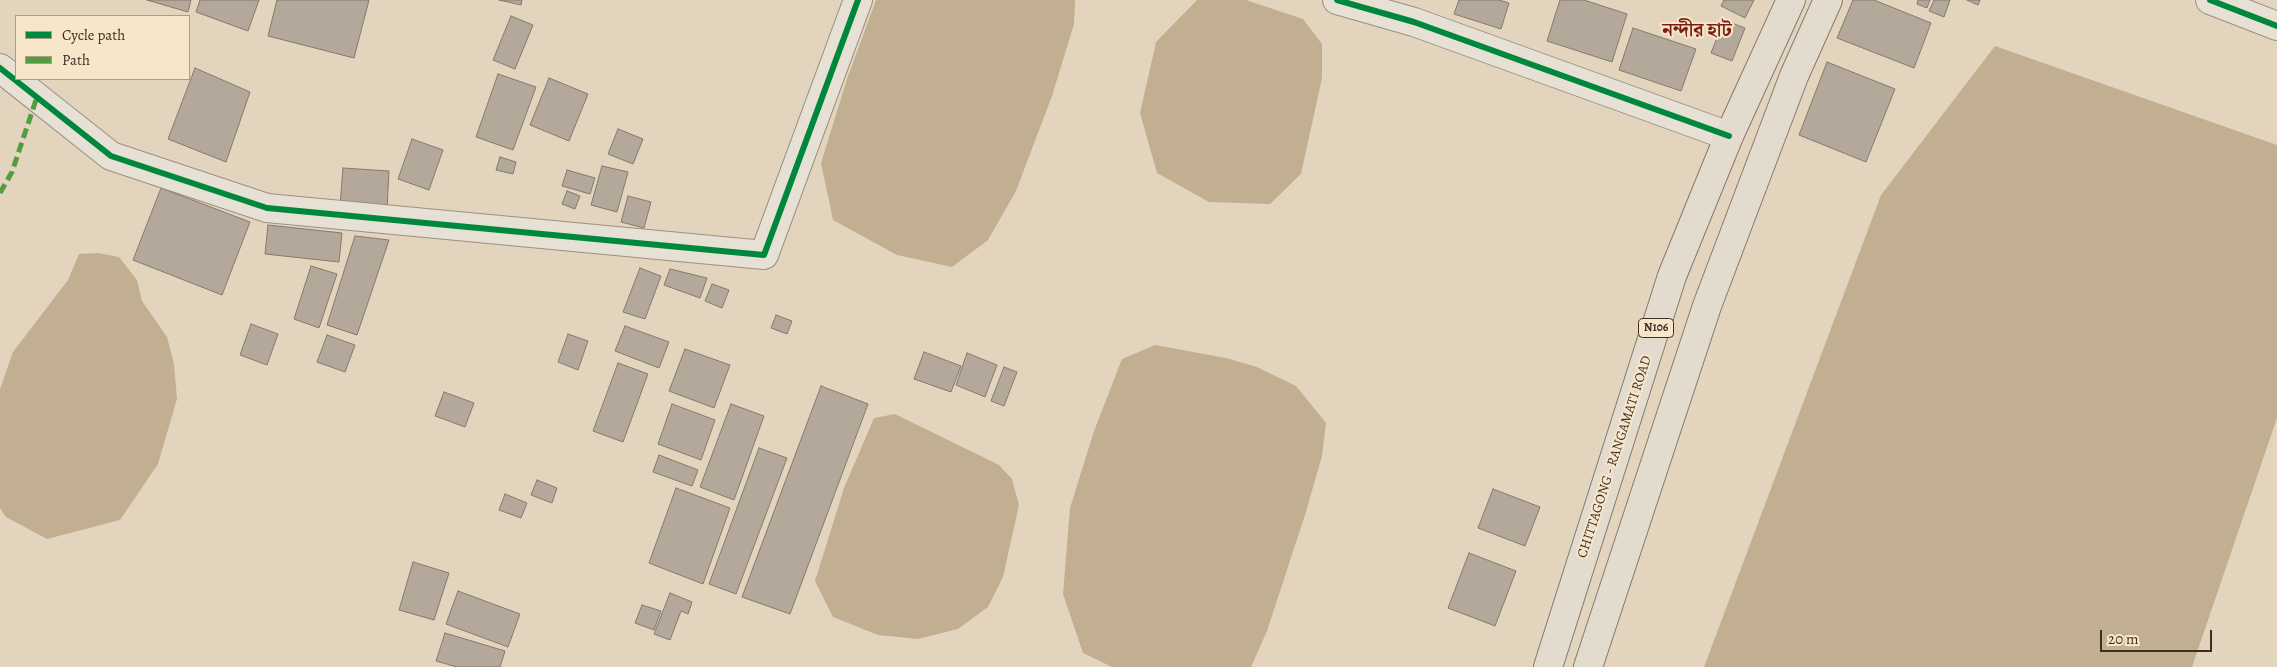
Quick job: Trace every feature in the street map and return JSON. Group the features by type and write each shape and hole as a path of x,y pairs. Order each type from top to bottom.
{"highway":[{"name":"CHITTAGONG - RANGAMATI ROAD","path":"1548,667 1672,276 1729,136 1791,0"},
{"path":"1588,667 1707,306 1794,76 1828,0"}],"street":[{"path":"15,80 111,156 267,208 764,256 858,0"},
{"path":"1337,0 1414,22 1729,136"},
{"path":"2210,0 2277,26"},
{"path":"0,68 15,80"}],"shaded area":[{"path":"876,0 1075,0 1074,24 1052,96 1016,191 988,240 952,267 897,255 833,220 821,163 847,79"},
{"path":"1197,0 1246,0 1303,19 1322,44 1322,78 1301,174 1270,204 1209,202 1157,173 1140,113 1156,42"},
{"path":"1995,46 2277,145 2277,418 2192,667 1704,667 1881,195"},
{"path":"98,253 119,257 137,280 142,301 167,337 174,364 177,399 158,464 120,520 47,539 6,517 0,508 0,389 13,352 68,280 79,254"},
{"path":"1155,345 1226,358 1257,367 1296,386 1326,423 1322,456 1305,515 1267,631 1251,667 1112,667 1083,653 1063,594 1070,508 1094,431 1122,359"},
{"path":"895,414 999,465 1012,479 1019,505 1003,577 988,607 958,629 918,639 878,635 833,617 815,581 844,488 874,418"}],"building":[{"path":"147,0 191,0 188,12"},
{"path":"200,0 259,0 248,31 196,12"},
{"path":"277,0 369,0 354,58 268,36"},
{"path":"499,0 522,0 521,5"},
{"path":"1459,0 1499,0 1509,3 1501,29 1454,14"},
{"path":"1560,0 1584,0 1627,14 1612,62 1547,41"},
{"path":"1724,0 1754,0 1745,18 1721,6"},
{"path":"1853,0 1874,0 1931,23 1914,68 1837,38"},
{"path":"1918,0 1930,0 1927,8 1917,4"},
{"path":"1934,0 1950,0 1944,17 1929,11"},
{"path":"1967,0 1980,0 1978,5"},
{"path":"511,16 533,25 515,69 493,60"},
{"path":"1724,20 1745,28 1732,61 1711,53"},
{"path":"1633,28 1696,49 1681,91 1619,70"},
{"path":"1827,62 1895,89 1866,162 1799,135"},
{"path":"195,68 250,92 226,162 168,139"},
{"path":"498,74 536,87 513,150 476,137"},
{"path":"549,78 588,94 569,141 530,125"},
{"path":"618,129 643,139 633,164 608,154"},
{"path":"412,139 443,150 429,190 398,179"},
{"path":"500,157 516,162 513,174 496,170"},
{"path":"602,166 628,172 617,212 591,205"},
{"path":"343,168 389,171 387,209 340,206"},
{"path":"567,170 595,178 590,194 562,186"},
{"path":"161,188 250,222 222,295 133,260"},
{"path":"567,191 580,196 575,209 562,204"},
{"path":"628,196 651,202 644,228 621,222"},
{"path":"268,225 342,233 339,262 265,254"},
{"path":"355,236 389,240 357,335 327,325"},
{"path":"311,266 337,274 319,328 294,319"},
{"path":"640,268 661,276 645,319 623,312"},
{"path":"670,269 707,278 700,298 664,285"},
{"path":"712,284 729,290 722,308 705,301"},
{"path":"776,315 792,321 787,334 771,328"},
{"path":"251,324 278,334 267,365 240,355"},
{"path":"625,326 669,342 659,368 615,351"},
{"path":"568,334 588,341 578,370 558,362"},
{"path":"327,335 355,345 345,372 317,362"},
{"path":"685,349 730,365 714,408 669,391"},
{"path":"924,352 961,366 951,392 914,379"},
{"path":"967,353 997,365 985,397 956,385"},
{"path":"618,363 648,374 623,442 593,431"},
{"path":"1004,367 1017,372 1004,406 991,401"},
{"path":"821,386 868,404 790,614 742,597"},
{"path":"444,392 474,403 465,427 435,416"},
{"path":"672,404 715,420 701,460 658,444"},
{"path":"731,404 764,416 734,500 700,487"},
{"path":"759,448 787,458 736,594 709,584"},
{"path":"659,455 698,470 692,486 653,472"},
{"path":"537,480 557,488 552,503 531,495"},
{"path":"676,488 730,508 703,584 649,563"},
{"path":"1493,489 1540,507 1525,546 1478,528"},
{"path":"505,494 527,503 521,518 499,510"},
{"path":"1469,553 1516,571 1495,626 1448,608"},
{"path":"413,562 449,573 434,620 399,610"},
{"path":"458,591 520,614 508,647 446,624"},
{"path":"670,593 692,602 688,614 681,611 670,640 654,634"},
{"path":"642,605 661,611 654,630 635,623"},
{"path":"445,633 505,651 500,667 457,667 436,661"}],"marked path":[{"path":"0,193 12,172 37,97"}],"cycle path":[{"path":"15,80 111,156 267,208 764,255 858,0"},
{"path":"1337,0 1414,22 1729,136"},
{"path":"2210,0 2277,26"},
{"path":"0,68 15,80"}],"district":[{"name":"নন্দীর হাট","path":"1697,31"}]}
